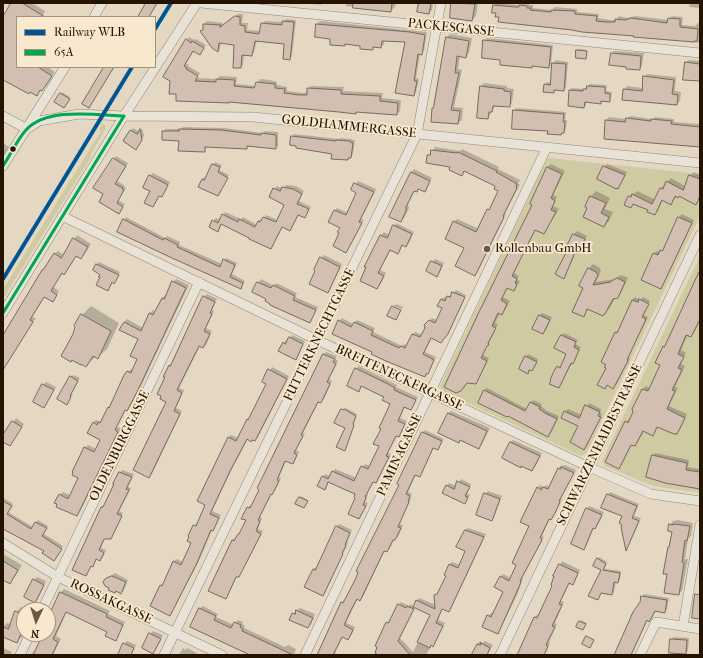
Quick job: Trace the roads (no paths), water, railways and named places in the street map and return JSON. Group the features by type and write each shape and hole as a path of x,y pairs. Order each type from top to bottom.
{"street":[{"path":"95,16 102,3"},
{"path":"156,66 196,3"},
{"name":"PACKESGASSE","path":"201,3 700,53"},
{"name":"FUTTERKNECHTGASSE","path":"164,655 417,134 441,3"},
{"path":"3,166 64,68"},
{"path":"3,312 155,68"},
{"name":"GOLDHAMMERGASSE","path":"27,129 40,120 71,114 253,117 700,163"},
{"path":"3,116 27,129"},
{"name":"PAMINAGASSE","path":"305,655 547,147"},
{"name":"BREITENECKERGASSE","path":"62,216 317,340 589,467 651,494 700,501"},
{"name":"SCHWARZENHAIDESTRASSE","path":"500,655 700,235"},
{"name":"OLDENBURGGASSE","path":"46,602 199,282"},
{"path":"683,626 700,525"},
{"name":"ROSSAKGASSE","path":"3,543 58,577 222,655"},
{"path":"640,655 656,622 700,629"},
{"path":"20,655 26,642"}],"rail line":[{"name":"WLB","path":"156,27 171,3"},
{"name":"WLB","path":"3,279 131,68"}],"place":[{"name":"Rollenbau GmbH","path":"487,249"}]}
